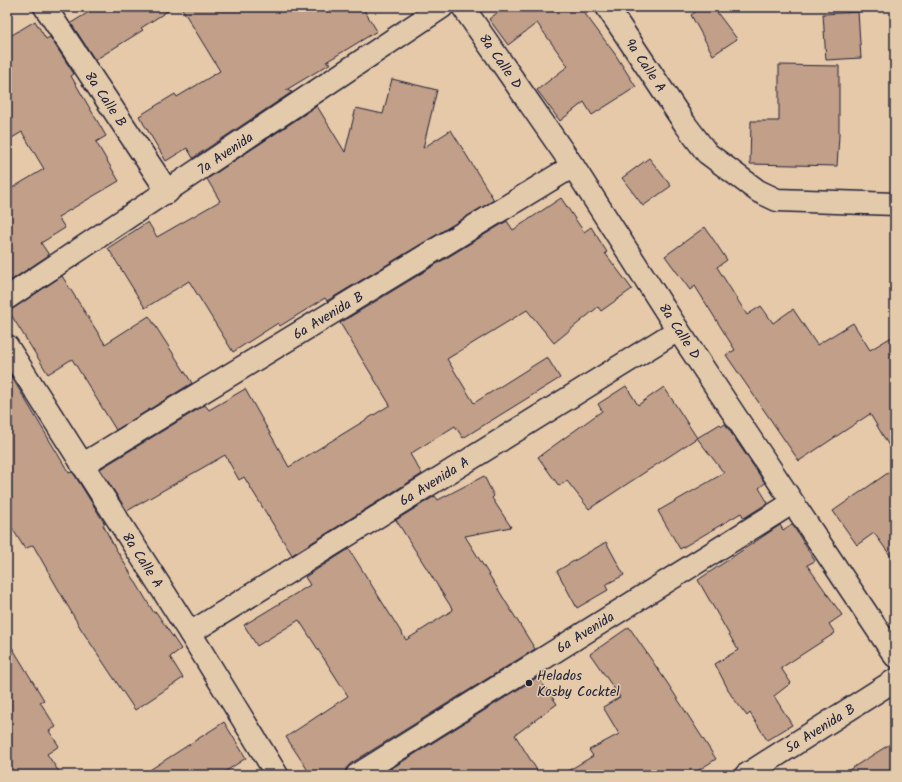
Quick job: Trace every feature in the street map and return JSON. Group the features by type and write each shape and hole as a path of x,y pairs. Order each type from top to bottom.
{"street":[{"name":"8a Calle B","path":"45,7 168,192"},
{"name":"7a Avenida","path":"7,298 168,192 442,7"},
{"name":"8a Calle D","path":"463,7 573,166 678,330 895,656"},
{"name":"9a Calle A","path":"607,7 685,124 707,153 758,191 777,200 895,204"},
{"name":"6a Avenida B","path":"82,465 573,166"},
{"name":"6a Avenida A","path":"190,633 678,330"},
{"name":"8a Calle A","path":"7,346 190,633 277,775"},
{"name":"6a Avenida","path":"357,775 792,503"},
{"name":"5a Avenida B","path":"746,775 895,680"}],"building":[{"path":"97,7 174,7 141,28 143,30 95,60 71,23"},
{"path":"181,7 362,7 377,31 326,62 331,63 286,90 292,92 193,158 187,148 166,161 139,116 175,94 177,97 220,71"},
{"path":"505,7 580,7 615,54 636,87 592,115 584,102 560,121 537,90 568,66 537,23 508,45 489,19"},
{"path":"702,7 713,7 737,39 713,55 691,15"},
{"path":"858,12 861,58 826,60 823,14"},
{"path":"35,21 46,39 50,37 74,74 71,76 106,136 96,142 119,181 58,217 65,228 41,243 49,255 7,283 7,191 44,169 22,132 7,141 7,38"},
{"path":"779,65 839,66 839,136 837,166 750,164 751,121 779,121"},
{"path":"392,79 437,90 423,148 451,130 494,200 327,301 325,298 280,326 278,323 233,352 189,281 145,308 108,248 148,222 157,237 220,201 207,179 317,106 345,152 356,108 383,114"},
{"path":"649,158 671,186 643,206 622,178"},
{"path":"561,198 584,232 591,227 607,252 605,253 632,289 601,311 598,307 554,343 527,310 447,359 474,403 547,357 560,378 463,438 455,426 410,454 422,474 292,555 244,477 239,480 225,455 127,511 100,469 205,405 209,410 245,389 289,467 390,405 340,323 507,221 513,230"},
{"path":"705,227 727,260 717,267 747,315 761,306 773,323 793,309 817,345 853,323 870,350 895,335 895,456 870,414 799,461 726,355 735,350 695,286 690,290 665,256"},
{"path":"62,276 105,344 149,316 192,383 116,430 72,359 48,374 8,310 14,308"},
{"path":"7,369 69,473 72,472 74,474 105,524 103,525 113,544 154,613 156,612 181,649 170,657 183,678 135,710 81,629 33,545 25,549 7,520"},
{"path":"626,386 638,405 664,387 697,438 589,509 567,481 559,486 538,457 602,411 598,404"},
{"path":"720,424 722,426 725,424 765,483 759,488 768,503 744,518 741,513 680,549 658,511 724,473 697,438"},
{"path":"895,468 895,562 874,533 857,545 833,511"},
{"path":"484,476 494,496 492,498 511,527 465,536 535,649 350,764 346,769 345,775 311,775 286,737 348,696 299,620 257,646 244,625 310,585 305,577 349,549 406,640 453,610 396,520 435,496 438,500"},
{"path":"792,524 815,561 807,565 842,615 829,624 835,633 781,668 791,683 774,696 792,725 767,740 750,713 747,716 731,695 715,664 738,650 698,580 780,525 783,530"},
{"path":"606,542 624,575 605,585 608,590 577,608 557,571"},
{"path":"629,627 716,759 691,775 561,775 593,756 589,750 619,734 603,707 620,697 590,654"},
{"path":"7,639 44,700 40,702 56,727 49,731 59,746 47,754 61,775 7,775"},
{"path":"538,677 557,704 515,735 540,775 381,775"},
{"path":"224,722 246,758 220,775 142,775"},
{"path":"895,741 895,769 886,775 841,775"}],"place":[{"name":"Helados Kosby Cocktel","path":"529,683"}]}
